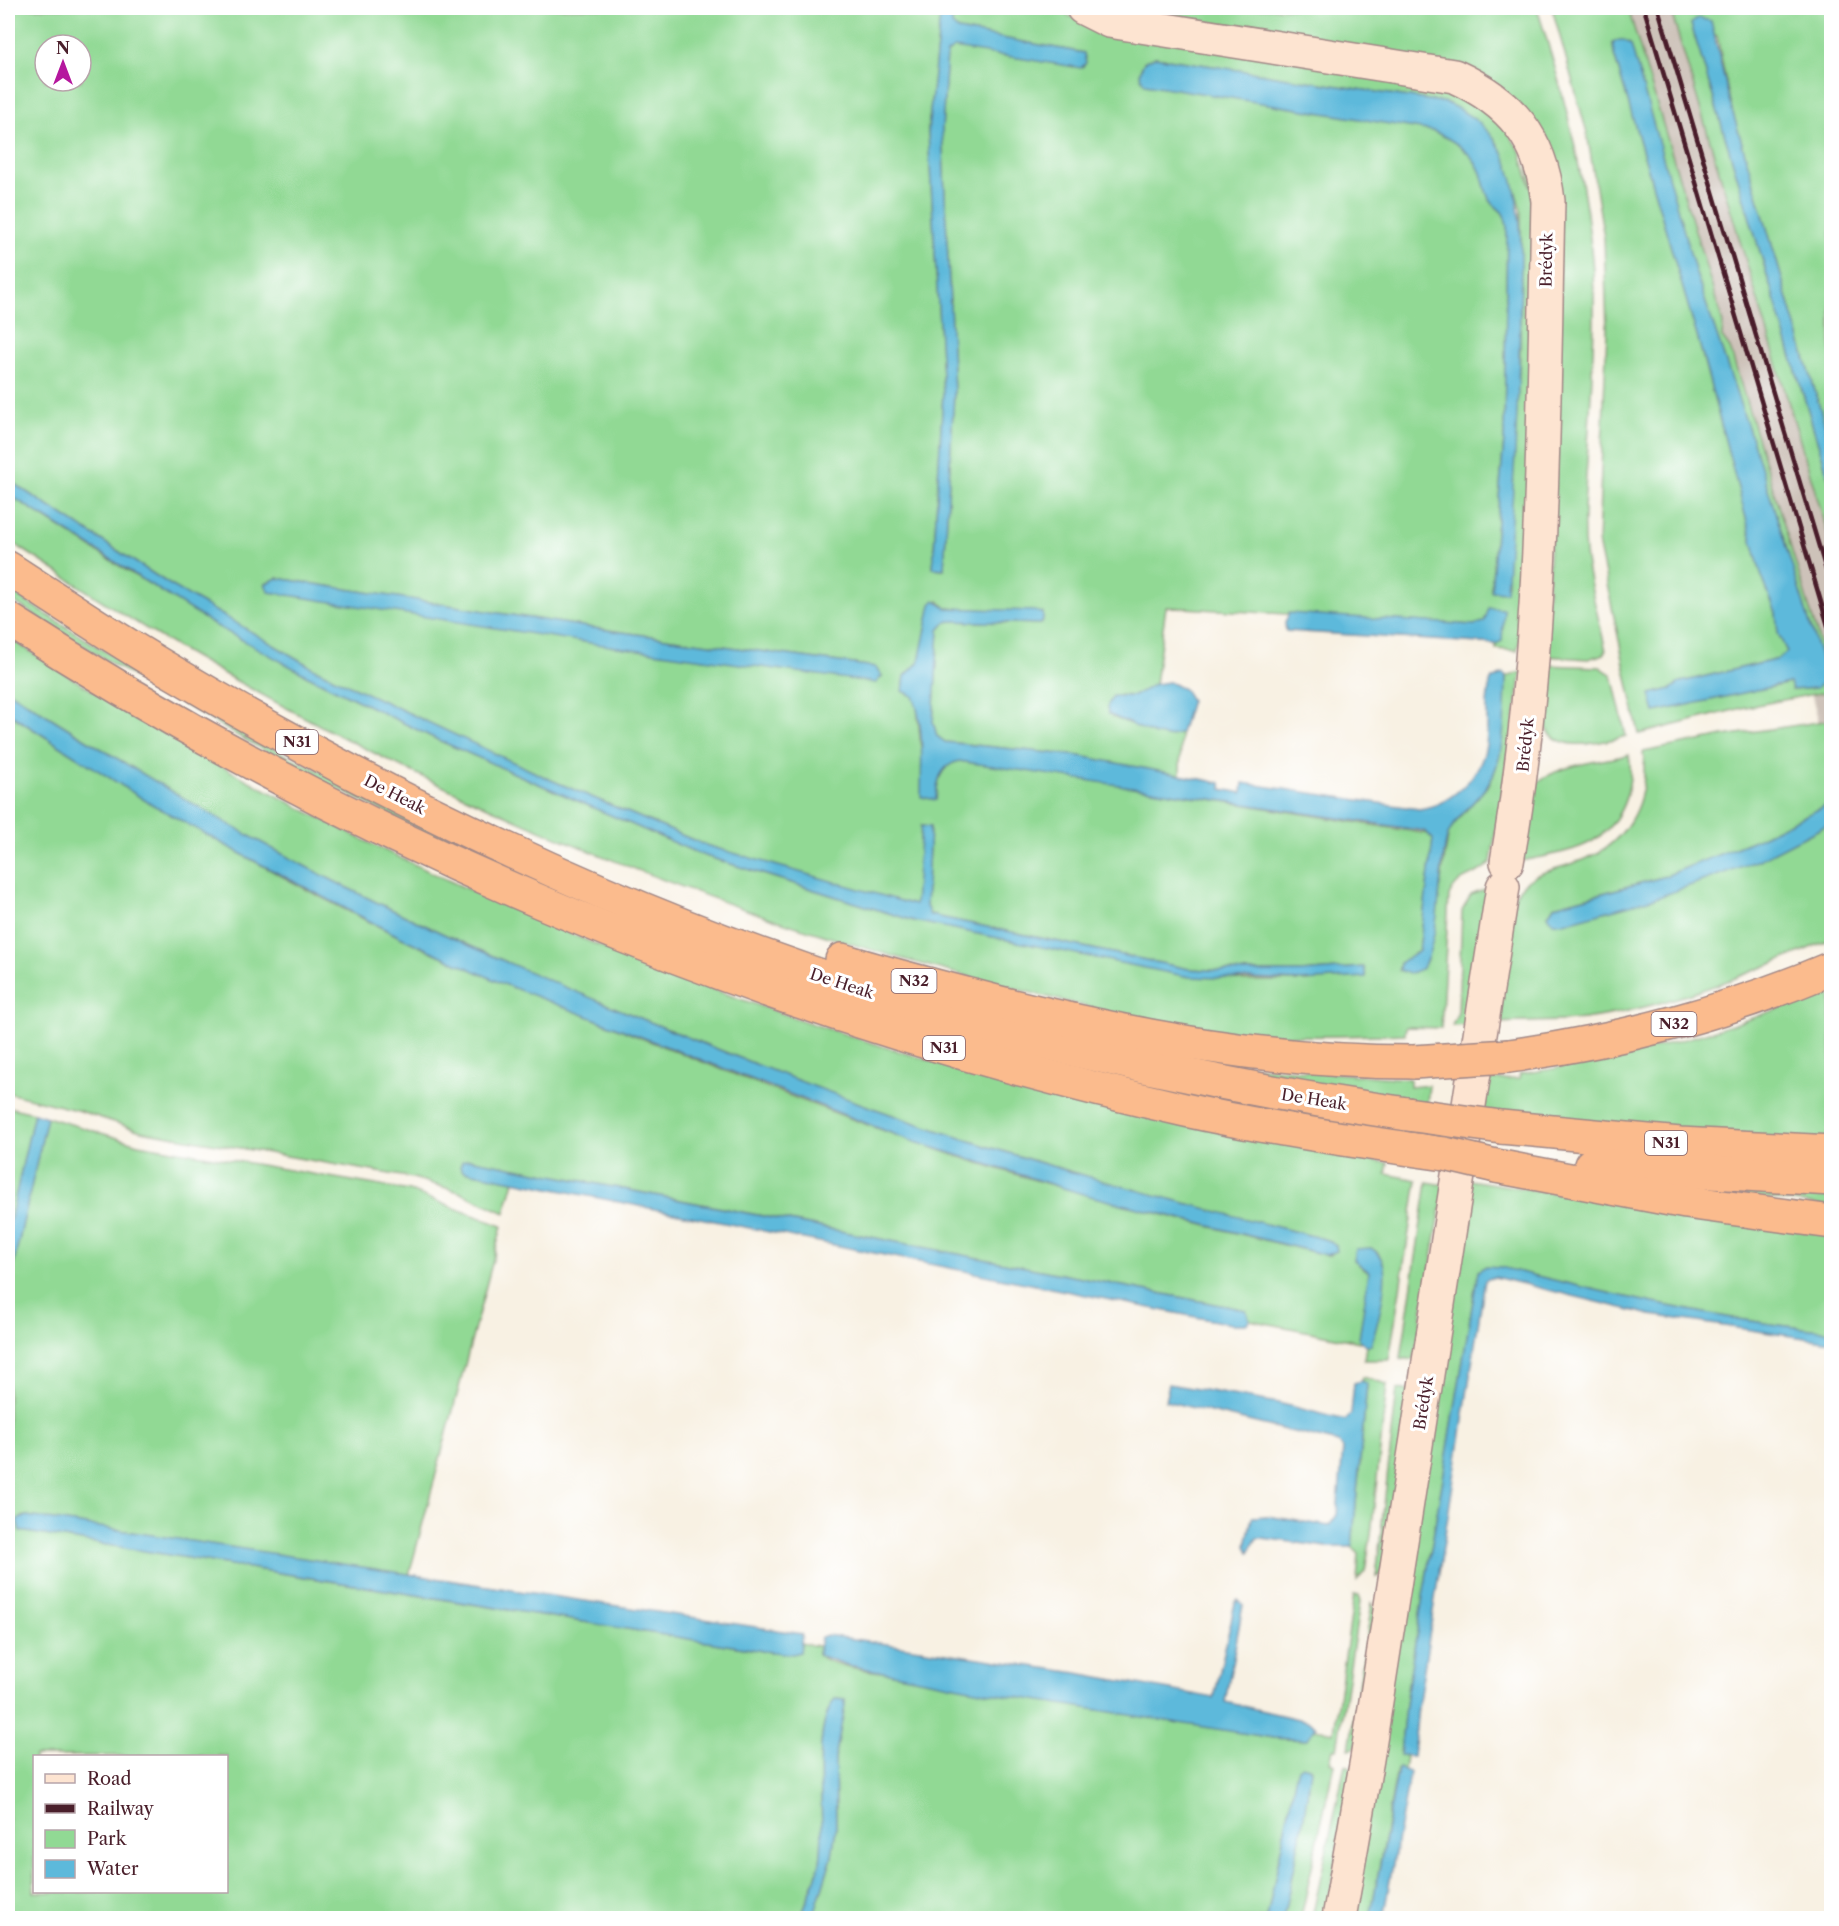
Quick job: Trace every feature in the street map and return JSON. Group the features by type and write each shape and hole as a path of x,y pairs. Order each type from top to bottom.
{"highway":[{"name":"De Heak","path":"8,568 161,666 296,742 453,824 601,892 797,968 972,1022 1170,1072 1312,1100 1407,1114 1498,1150 1672,1171 1832,1179"},
{"name":"De Heak","path":"8,620 147,706 327,804 504,887 668,955 871,1025 1073,1083 1189,1110 1445,1154 1680,1144 1832,1152"},
{"name":"N32","path":"601,892 699,915 878,971 1151,1038 1271,1056 1413,1062 1509,1056 1610,1040 1686,1021 1766,994 1832,968"},
{"name":"N31","path":"1498,1150 1686,1202 1832,1222"}],"street":[{"name":"Brédyk","path":"1083,8 1109,21 1454,76 1482,89 1505,106 1535,150 1545,175 1548,201 1538,573 1522,777 1367,1759 1339,1918"}],"shaded area":[{"path":"1628,8 1670,8 1831,544 1831,679 1730,348 1722,337 1723,323"},
{"path":"1831,691 1831,768 1811,693"}],"green space":[{"path":"8,8 941,8 928,131 943,393 933,568 944,569 954,393 942,129 947,53 954,48 1084,53 958,30 952,25 952,8 1060,8 1069,16 1450,88 1497,116 1521,152 1535,203 1527,613 1517,651 1496,649 1496,644 1501,641 1486,617 1484,622 1474,625 1166,607 1155,684 1134,696 1120,695 1112,717 1168,737 1181,733 1180,776 1080,756 945,742 937,736 933,722 939,630 946,622 952,621 1040,624 1043,613 946,608 939,601 919,662 905,676 903,691 913,696 917,706 921,747 936,800 940,776 952,763 959,761 1429,834 1433,839 1419,951 1400,963 1399,970 1431,943 1449,830 1489,784 1501,750 1506,677 1522,672 1491,862 1485,868 1458,883 1449,896 1441,1028 1406,1027 1405,1034 1280,1036 1202,1029 1130,1017 951,972 850,943 652,876 459,794 365,749 158,636 8,540 8,494 129,572 306,675 438,740 702,855 914,921 1245,981 1302,981 1366,976 1363,967 1301,972 1189,969 930,915 926,906 930,827 921,826 916,906 705,845 551,780 313,668 169,584 8,480","holes":["1155,57 1447,103 1496,141 1506,160 1521,210 1520,355 1506,592 1491,590 1504,440 1507,226 1502,212 1488,197 1481,173 1473,159 1448,138 1433,131 1145,61","277,578 600,629 875,667 882,676 265,584"]},
{"path":"1110,8 1537,8 1558,78 1575,148 1592,256 1594,335 1584,530 1585,553 1606,651 1604,654 1588,659 1545,656 1554,441 1524,110"},
{"path":"1552,8 1628,8 1723,323 1722,337 1730,348 1831,679 1831,691 1746,707 1639,734 1598,542 1607,330 1604,238 1587,133","holes":["1629,43 1696,274 1760,463 1822,663 1816,688 1792,690 1790,682 1773,687 1650,694 1671,689 1681,682 1779,659 1787,652 1778,633 1776,613 1761,574 1700,346 1614,54 1613,44"]},
{"path":"1670,8 1831,8 1831,445 1730,103 1717,36 1691,24 1831,486 1831,544"},
{"path":"8,590 158,685 290,757 596,901 1403,1125 1402,1131 1291,1112 594,908 441,840 286,763 114,665 8,598"},
{"path":"8,637 129,713 253,783 380,848 510,908 643,963 777,1012 913,1056 1051,1094 1388,1163 1386,1174 1417,1180 1389,1360 1364,1360 1366,1345 1371,1345 1383,1262 1378,1253 1371,1248 1358,1264 1369,1272 1360,1342 1250,1320 1246,1310 469,1159 463,1171 514,1181 505,1213 459,1192 413,1178 141,1131 80,1111 8,1093 8,713 201,832 300,887 459,964 634,1035 841,1115 1013,1173 1117,1203 1326,1255 1331,1255 1336,1245 1328,1240 1040,1163 926,1127 779,1073 658,1025 548,980 429,927 351,890 235,828 8,691"},
{"path":"1543,665 1600,667 1612,675 1626,736 1579,744 1557,739 1549,732 1544,721 1541,701"},
{"path":"1831,720 1831,806 1827,805 1755,840 1663,877 1554,906 1548,915 1759,860 1831,823 1831,939 1710,987 1616,1014 1573,1020 1492,1023 1515,895 1527,881 1534,877 1592,856 1620,835 1638,806 1644,771 1643,752 1724,736"},
{"path":"1629,755 1629,783 1626,797 1621,810 1605,832 1580,847 1521,861 1532,787 1552,773 1591,762"},
{"path":"1489,888 1470,1025 1452,1026 1458,1012 1462,911 1471,895"},
{"path":"1831,988 1831,1144 1482,1112 1487,1080 1519,1079 1520,1074 1601,1060 1678,1041 1755,1017"},
{"path":"999,1015 1255,1067 1410,1079 1410,1087 1429,1085 1427,1103 1377,1102"},
{"path":"8,1107 34,1113 8,1230"},
{"path":"47,1117 138,1144 410,1191 502,1226 409,1575 27,1516 22,1517 20,1531 763,1651 800,1652 801,1643 819,1646 818,1655 825,1659 857,1668 1273,1738 1306,1740 1314,1729 1334,1732 1354,1595 1358,1596 1360,1602 1337,1749 1333,1749 1330,1762 1334,1764 1301,1918 1283,1918 1302,1828 1311,1768 1295,1779 1267,1918 813,1918 832,1856 836,1827 835,1758 845,1700 835,1699 827,1714 820,1754 822,1843 820,1862 801,1918 8,1918 8,1289"},
{"path":"1469,1180 1831,1235 1831,1331 1748,1321 1706,1313 1500,1267 1476,1283 1406,1697 1400,1755 1406,1756 1404,1770 1397,1769 1370,1918 1351,1918"},
{"path":"1427,1182 1445,1185 1414,1360 1401,1358"},
{"path":"1653,1183 1831,1189 1831,1207"},
{"path":"1362,1377 1387,1384 1371,1535 1365,1571 1357,1581 1359,1554 1352,1547 1367,1385 1361,1381"},
{"path":"1397,1389 1412,1391 1383,1573 1376,1577"},
{"path":"1372,1603 1377,1611 1356,1747 1349,1749"},
{"path":"1345,1765 1352,1768 1326,1918 1312,1918"}],"water":[{"path":"941,8 952,8 952,25 958,30 1084,53 1086,63 1081,68 954,48 947,53 942,129 954,393 944,569 933,568 943,393 928,131"},
{"path":"1698,18 1711,21 1730,103 1831,445 1831,486 1691,24"},
{"path":"1624,40 1631,45 1696,274 1760,463 1822,663 1826,680 1816,688 1792,690 1790,683 1655,712 1650,694 1671,689 1681,682 1779,659 1787,652 1778,633 1776,613 1761,574 1700,346 1614,54 1613,43"},
{"path":"1155,57 1447,103 1475,119 1502,151 1517,198 1521,253 1517,416 1506,592 1491,591 1504,440 1507,226 1502,212 1488,197 1481,173 1473,159 1448,138 1433,131 1145,84 1140,75 1141,68 1145,61"},
{"path":"8,480 169,584 313,668 551,780 705,845 915,905 921,826 930,827 926,906 930,915 1189,969 1301,972 1364,967 1366,977 1302,981 1189,977 914,921 702,855 438,740 306,675 211,623 8,494"},
{"path":"277,578 600,629 875,667 882,676 876,683 603,645 269,592 265,584"},
{"path":"935,600 946,608 1043,613 1040,624 952,621 946,622 939,630 933,722 937,736 945,742 1080,756 1221,783 1222,789 1242,793 1243,783 1419,809 1442,802 1462,788 1478,768 1486,745 1491,680 1503,674 1506,677 1505,717 1498,761 1488,784 1454,824 1447,838 1433,938 1423,968 1409,974 1399,970 1400,963 1419,951 1433,839 1424,831 959,761 952,763 940,776 936,800 921,797 922,745 917,708 913,696 903,691 905,676 919,662 931,604"},
{"path":"1489,608 1504,609 1502,641 1496,644 1286,631 1285,623 1289,613 1474,625 1484,622"},
{"path":"1169,682 1184,689 1191,700 1181,733 1168,737 1155,735 1108,714 1107,707 1113,696 1134,696 1155,684"},
{"path":"8,691 158,783 312,870 429,927 548,980 749,1062 926,1127 1040,1163 1328,1240 1336,1245 1337,1251 1326,1255 1086,1195 912,1141 501,983 400,937 146,801 8,713"},
{"path":"1827,805 1831,806 1831,823 1759,860 1659,897 1564,923 1553,922 1548,915 1554,906 1663,877 1755,840"},
{"path":"34,1113 47,1117 8,1289 8,1230"},
{"path":"469,1159 1246,1310 1250,1320 1246,1324 1231,1324 463,1171 460,1167 462,1161"},
{"path":"1371,1248 1382,1261 1384,1280 1382,1304 1371,1345 1366,1345 1359,1339 1369,1272 1354,1260 1356,1249"},
{"path":"1486,1266 1500,1267 1624,1296 1748,1321 1831,1331 1831,1342 1651,1315 1495,1277 1485,1280 1418,1707 1413,1756 1400,1755 1406,1697 1478,1271"},
{"path":"1361,1381 1367,1384 1352,1547 1327,1547 1257,1538 1249,1552 1246,1546 1252,1517 1267,1516 1329,1526 1337,1515 1343,1449 1339,1443 1165,1401 1169,1384 1278,1403 1345,1420 1351,1414 1354,1383"},
{"path":"27,1516 802,1634 800,1652 793,1654 763,1651 20,1531 17,1520"},
{"path":"1238,1600 1243,1605 1225,1702 1311,1722 1316,1727 1307,1740 1273,1738 991,1693 847,1665 818,1655 821,1637 827,1635 1077,1673 1214,1698 1235,1603"},
{"path":"835,1699 845,1700 845,1706 835,1758 836,1827 832,1856 813,1918 801,1918 820,1862 822,1822 820,1755 827,1715"},
{"path":"1302,1765 1311,1770 1302,1828 1283,1918 1267,1918 1295,1779 1298,1768"},
{"path":"1398,1768 1410,1772 1383,1918 1370,1918"}],"railway":[{"path":"1644,8 1832,639"},
{"path":"1658,8 1832,590"}]}
